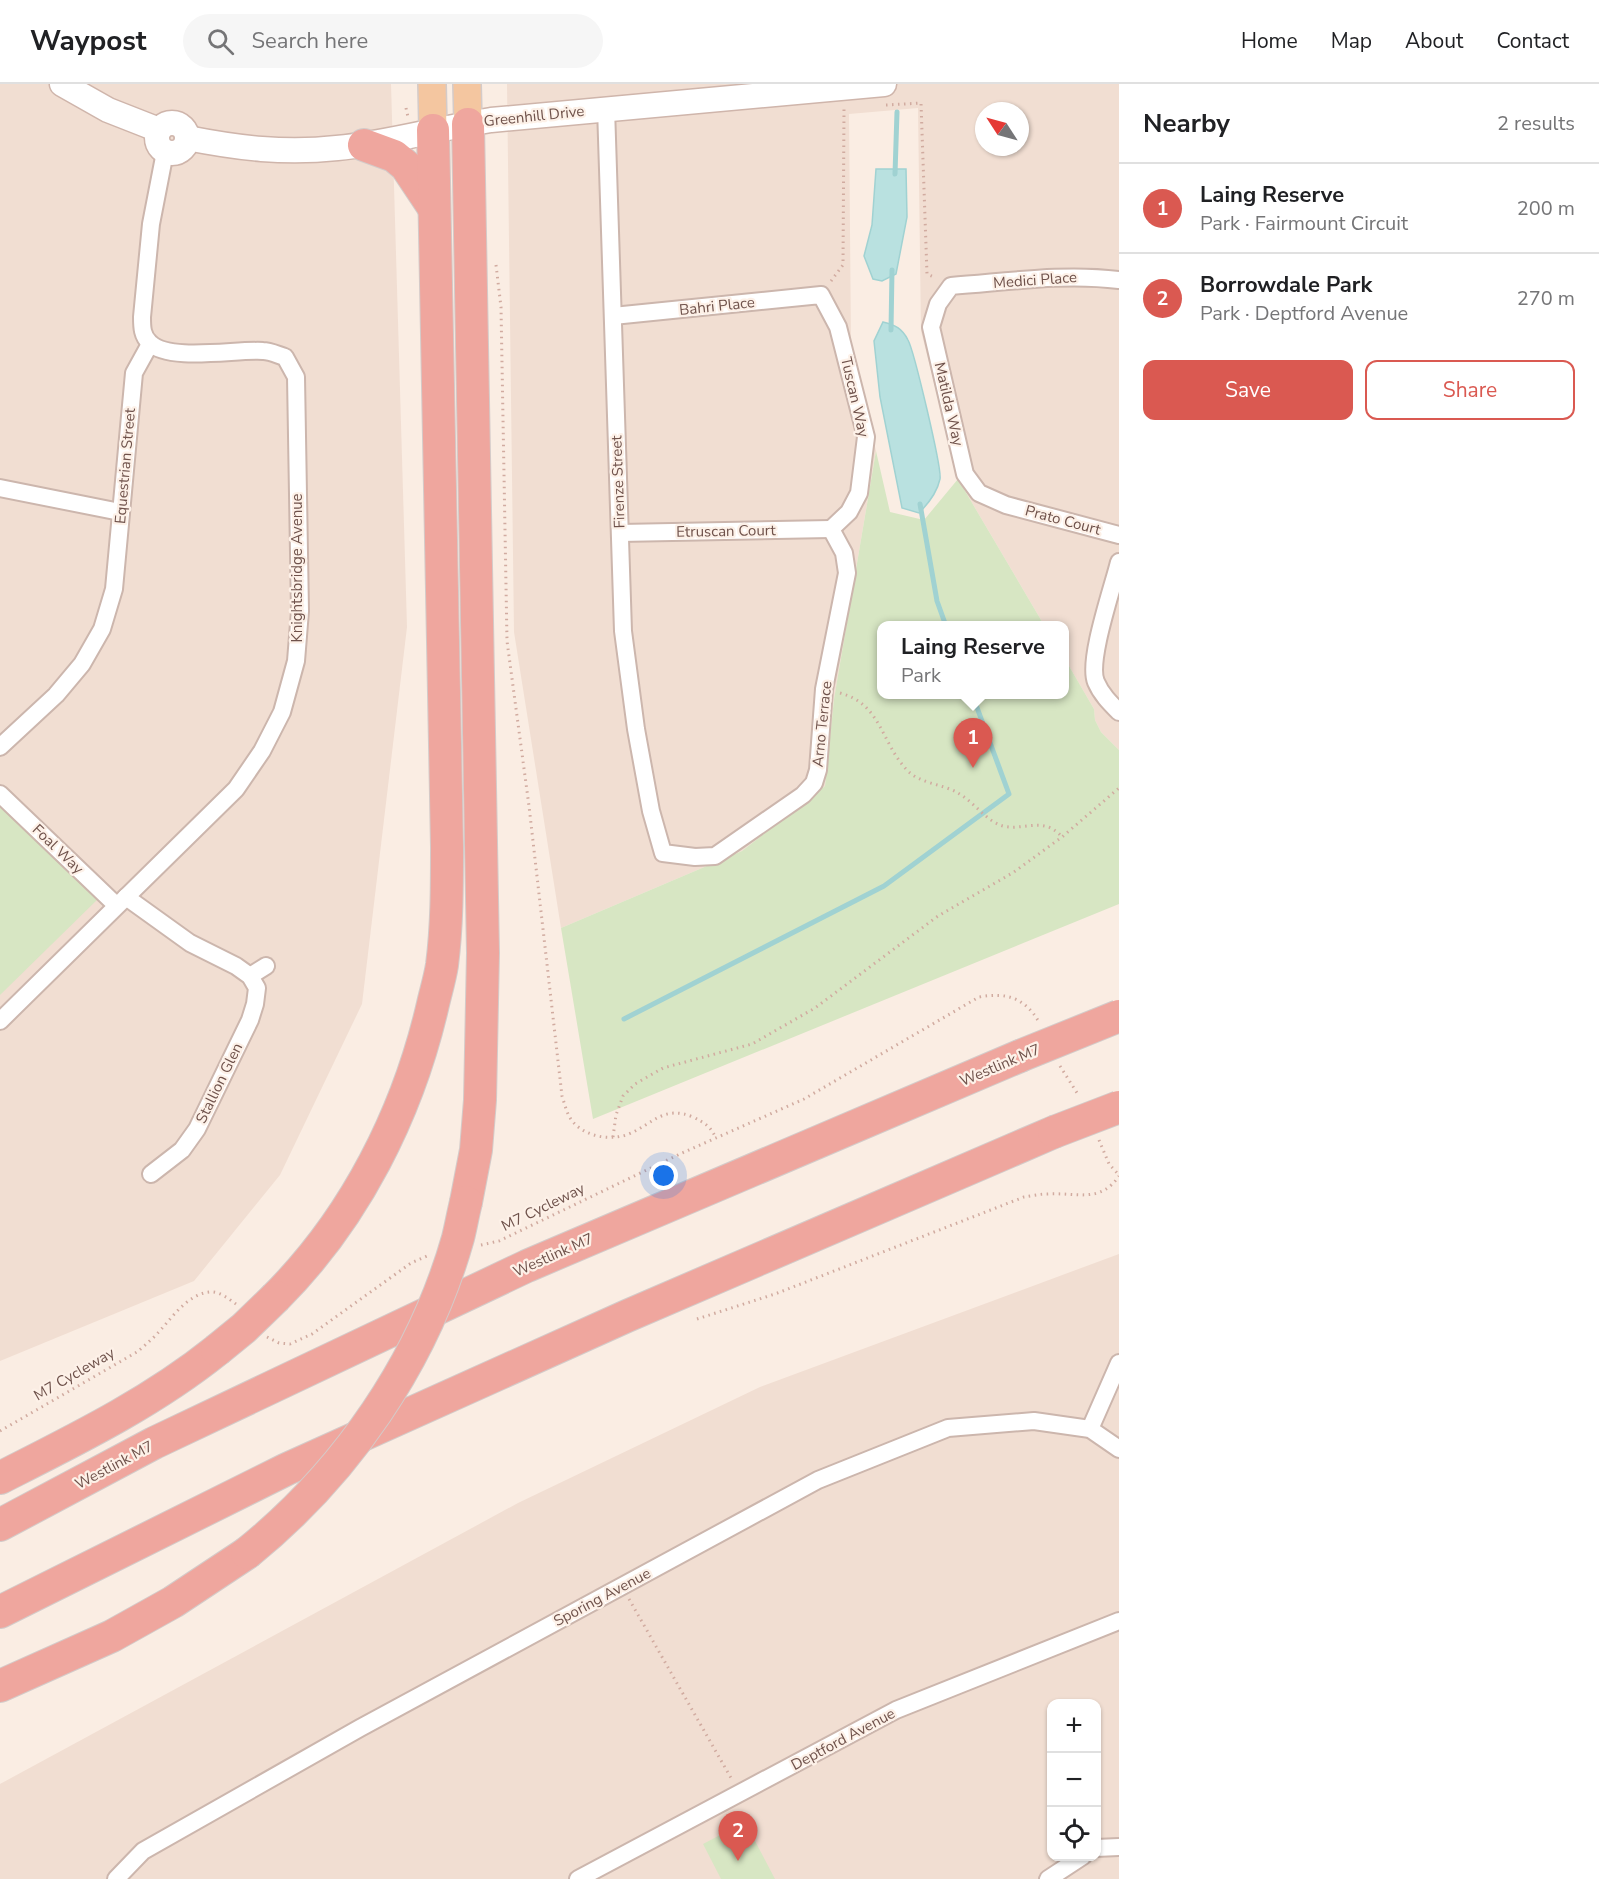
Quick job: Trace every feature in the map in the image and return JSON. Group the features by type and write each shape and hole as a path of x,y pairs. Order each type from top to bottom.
{"highway":[{"path":"0,1686 112,1636 173,1602 247,1553 296,1510 332,1471 392,1390 426,1322 457,1239 476,1150 480,1100 483,953 468,124"},
{"path":"0,1478 91,1432 183,1377 244,1328 276,1297 296,1276 333,1229 371,1169 403,1102 426,1035 442,966 447,903 433,130"},
{"path":"364,145 394,156 405,166 434,208"},
{"name":"Westlink M7","path":"0,1525 154,1443 527,1266 1119,1016"},
{"path":"0,1612 287,1468 722,1274 1054,1132 1119,1107"}],"main road":[{"path":"432,84 433,130"},
{"path":"467,84 468,124"}],"street":[{"path":"62,84 162,141 142,317 142,332 150,344"},
{"name":"Greenhill Drive","path":"162,141 166,124 176,123 184,129 187,138 253,150 307,150 364,145 468,124 828,86 881,95"},
{"name":"Firenze Street","path":"606,108 624,631 636,729 651,810 663,853"},
{"name":"Medici Place","path":"951,286 1091,276 1119,280"},
{"name":"Matilda Way","path":"951,286 938,304 931,327 964,474 979,493 1006,505"},
{"name":"Bahri Place","path":"613,316 821,295"},
{"name":"Tuscan Way","path":"821,295 838,327 866,437 859,493 849,512 831,530"},
{"name":"Equestrian Street","path":"0,747 56,695 82,664 102,629 114,589 134,373 150,344"},
{"name":"Knightsbridge Avenue","path":"0,1021 236,789 262,751 282,712 296,661 300,611 296,377 285,357 265,351 233,353 165,351 150,344"},
{"path":"0,488 120,512"},
{"name":"Prato Court","path":"1006,505 1119,535"},
{"name":"Etruscan Court","path":"620,533 831,530"},
{"name":"Arno Terrace","path":"663,853 695,857 715,856 803,795 814,783 818,770 824,689 847,573 844,553 831,530"},
{"path":"1119,562 1094,662 1095,681 1106,699 1119,712"},
{"name":"Foal Way","path":"0,794 121,901"},
{"path":"121,901 190,944 236,966 250,976 266,966"},
{"name":"Stallion Glen","path":"151,1174 182,1150 197,1129 250,1020 255,1004 256,988 250,976"},
{"path":"1090,1429 1119,1363"},
{"name":"Sporing Avenue","path":"116,1879 143,1851 360,1728 818,1480 948,1428 1034,1421 1090,1429 1119,1449"},
{"name":"Deptford Avenue","path":"578,1879 896,1710 1119,1621"},
{"path":"1101,1848 1119,1847"},
{"path":"1048,1879 1077,1861"}],"path":[{"path":"881,95 921,103 927,274 951,286"},
{"path":"821,295 843,265 844,109 855,108"},
{"path":"496,262 501,307 507,642 529,806 562,1096 572,1121 582,1130 591,1135 613,1137 616,1115 623,1096 635,1084 663,1068 752,1044 815,1008 938,916 1014,872 1062,837 1119,788"},
{"path":"824,689 844,694 859,701 870,710 894,753 909,772 925,781 957,792 992,821 1005,828 1041,824 1056,829 1062,837"},
{"name":"M7 Cycleway","path":"477,1246 500,1241 716,1138 708,1124 688,1115 673,1112 662,1115 632,1132 613,1137"},
{"path":"698,1318 776,1294 1024,1197 1046,1194 1095,1195 1108,1189 1119,1176"},
{"path":"348,1307 411,1263 433,1254"},
{"name":"M7 Cycleway","path":"0,1431 137,1352 183,1305 200,1295 212,1292"},
{"path":"622,1587 740,1793"}],"shaded area":[{"path":"0,84 391,84 407,627 362,1004 280,1175 194,1281 0,1361"},
{"path":"507,84 1119,84 1119,750 1101,732 1095,720 1094,709 1069,666 1069,621 1042,621 958,479 921,331 918,108 849,114 851,346 876,451 834,699 825,786 742,851 561,928 514,632"},
{"path":"1119,1254 1119,1879 0,1879 0,1784 518,1503 760,1387"}],"green space":[{"path":"876,451 890,512 924,520 958,479 1042,621 877,621 877,699 1069,699 1069,666 1094,709 1095,720 1101,732 1119,750 1119,904 593,1119 561,928 742,851 825,786 834,699"},
{"path":"0,805 100,897 0,995"},
{"path":"745,1822 775,1879 721,1879 703,1844"}],"water":[{"path":"876,169 906,169 907,217 896,274 882,281 873,279 864,256 872,225"},
{"path":"883,322 898,328 908,340 937,454 939,484 919,513 902,508 880,397 874,341"}],"waterway":[{"path":"895,174 897,112"},
{"path":"891,330 892,270"},
{"path":"920,504 937,601 944,621"},
{"path":"624,1019 884,886 1009,794 974,699"}],"place":[{"name":"Laing Reserve","path":"973,768"},
{"name":"Borrowdale Park","path":"738,1861"}]}
